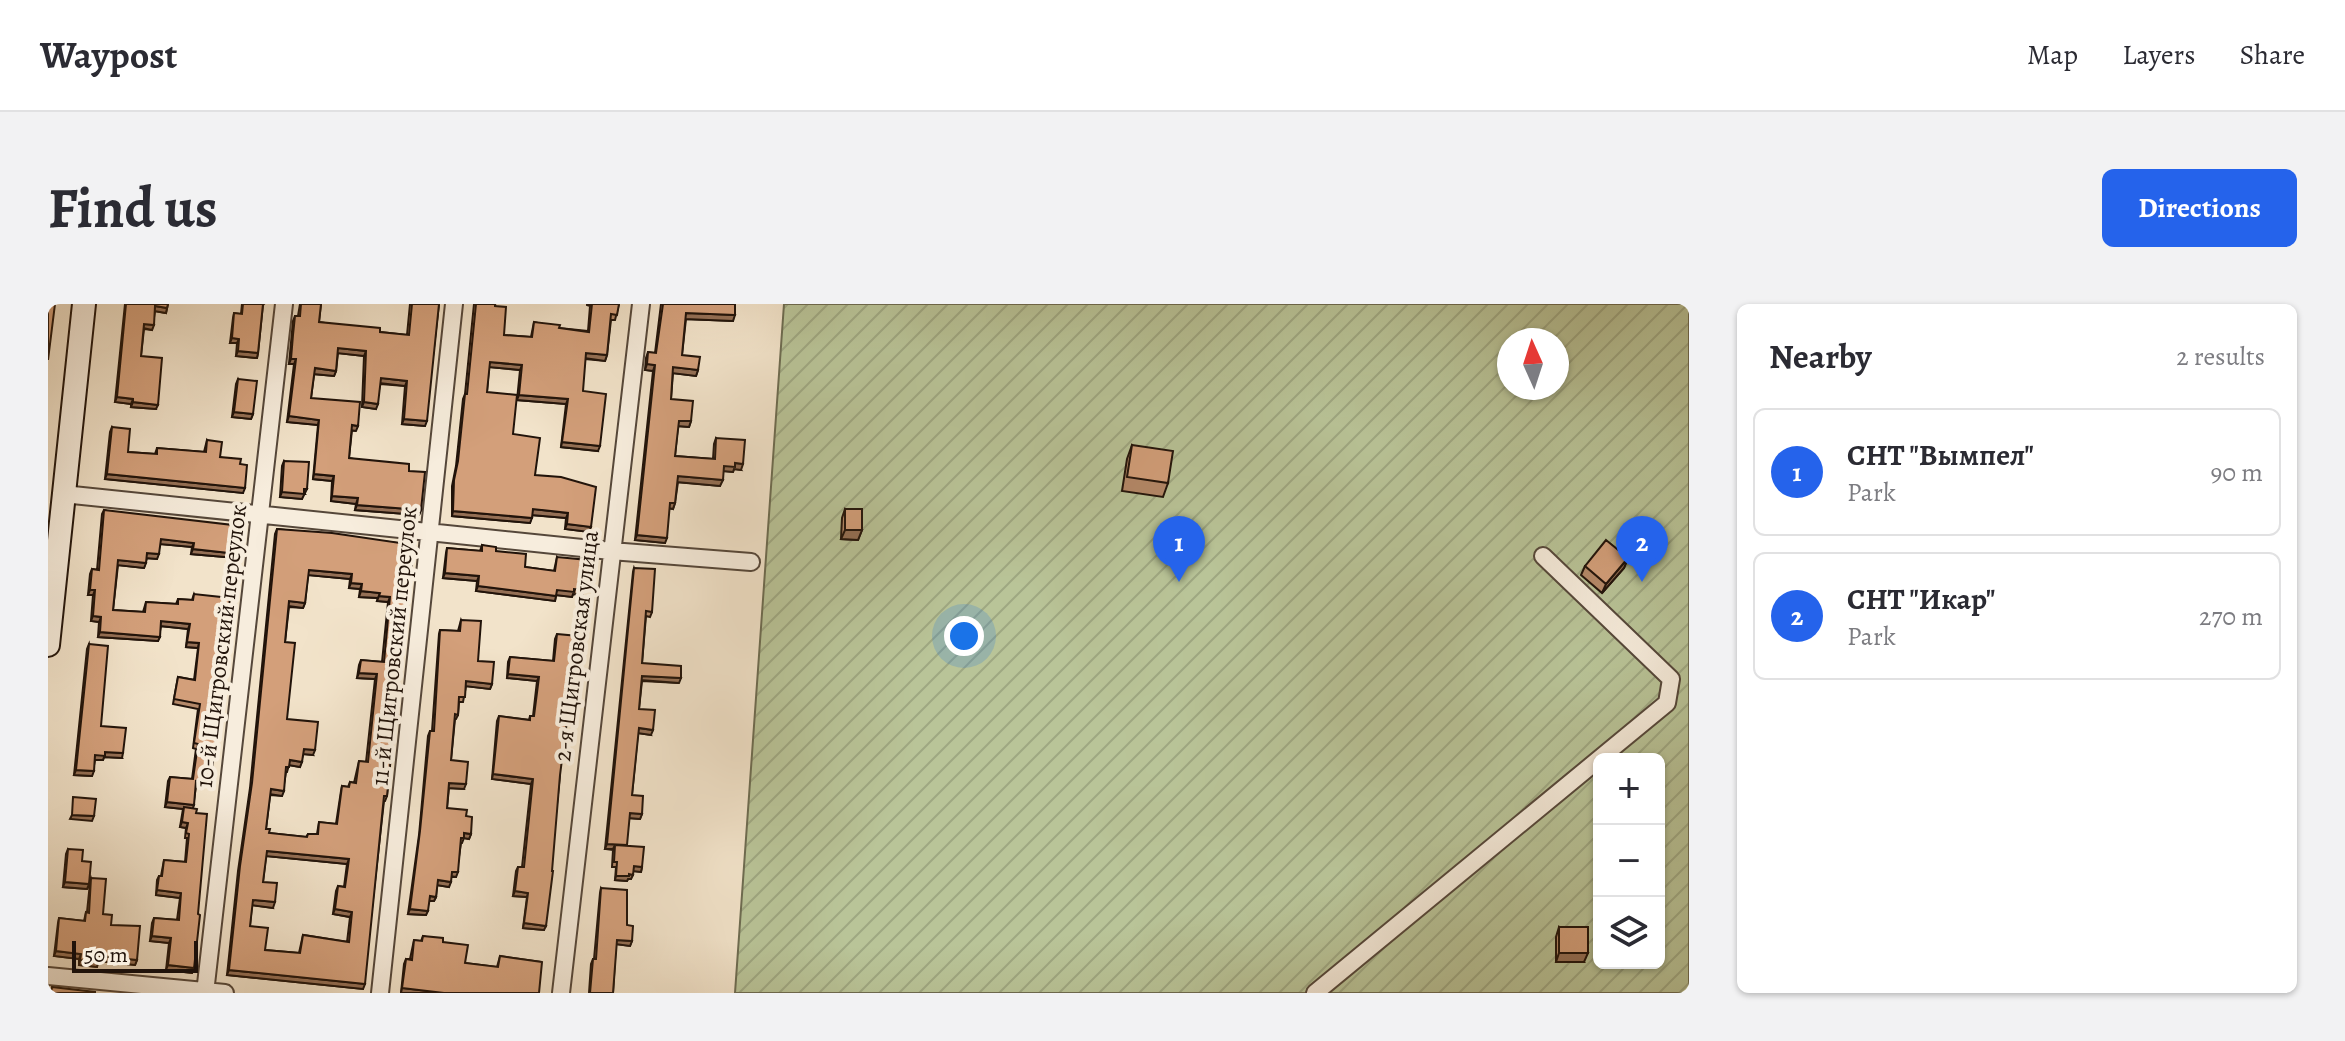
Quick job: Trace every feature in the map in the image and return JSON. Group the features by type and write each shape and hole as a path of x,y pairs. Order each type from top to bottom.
{"street":[{"path":"48,645 53,537 63,494 84,304"},
{"name":"10-й Щигровский переулок","path":"205,992 284,304"},
{"name":"11-й Щигровский переулок","path":"380,993 454,304"},
{"name":"2-я Щигровская улица","path":"561,993 641,304"},
{"path":"63,494 611,551 751,562"},
{"path":"1315,993 1667,703 1671,679 1543,556"},
{"path":"48,976 225,993"}],"green space":[{"path":"784,304 1689,304 1689,993 735,993"}],"building":[{"path":"48,304 55,304 48,360"},
{"path":"126,304 168,304 167,308 155,306 154,325 144,324 141,356 162,358 158,405 117,397"},
{"path":"243,304 263,304 258,353 238,351 239,339 232,338 234,313 242,314"},
{"path":"301,304 321,304 319,322 380,328 380,332 409,335 412,304 439,304 427,421 404,419 407,381 381,378 378,404 364,402 366,351 338,348 336,371 315,368 311,398 360,402 358,426 352,425 349,458 409,464 409,471 425,472 421,510 357,505 358,498 332,496 334,476 314,474 319,420 289,416 296,359 291,359 295,316 300,316"},
{"path":"476,304 506,307 504,335 532,337 534,322 589,332 592,304 619,304 617,315 611,314 607,355 586,353 583,391 606,394 600,446 562,442 568,399 519,395 522,365 490,362 487,392 517,395 513,434 540,438 535,475 561,477 596,487 591,527 567,524 568,513 533,509 532,518 453,511 454,480"},
{"path":"663,304 735,304 735,315 686,313 682,355 700,357 698,370 673,367 671,399 693,401 691,421 679,421 675,456 715,459 716,438 745,440 743,464 724,466 723,480 678,476 675,503 670,503 667,538 637,535 655,365 647,364 648,352 656,353"},
{"path":"238,379 257,381 253,414 234,412"},
{"path":"112,427 130,429 128,452 157,454 157,448 206,452 207,440 222,442 220,457 241,459 240,464 247,465 245,488 107,474"},
{"path":"1132,445 1173,451 1168,483 1127,477"},
{"path":"284,461 309,462 304,494 282,492"},
{"path":"845,509 862,509 862,530 845,530"},
{"path":"104,510 241,526 238,554 193,549 194,543 161,539 159,554 147,553 146,563 118,560 113,610 145,612 146,602 178,604 178,599 193,600 194,594 230,598 223,687 210,783 196,781 194,805 167,802 170,777 193,779 200,704 174,699 178,677 195,680 199,643 187,642 190,624 161,621 160,637 100,632 101,617 93,616 95,590 90,590 92,569 99,570"},
{"path":"277,529 332,533 414,545 365,984 229,970 252,783","holes":["309,570 352,574 351,583 362,584 361,591 390,597 384,662 361,660 359,673 377,674 368,762 359,761 356,783 350,782 349,787 342,786 337,824 319,822 318,834 308,834 307,837 269,833 270,829 266,829 271,789 284,791 286,767 289,767 290,760 302,762 304,749 315,750 318,722 287,719 295,643 285,642 289,601 305,603","267,851 349,859 345,887 338,886 335,909 352,912 349,942 303,935 300,953 265,950 268,928 250,926 253,900 275,902 277,883 263,882"]},
{"path":"1606,540 1628,558 1606,584 1585,566"},
{"path":"482,545 496,547 496,551 526,554 525,567 555,571 557,557 588,560 584,590 557,590 556,596 478,586 479,576 445,573 447,548 482,551"},
{"path":"634,568 655,569 652,612 646,611 642,663 681,666 681,678 642,676 639,709 655,710 653,730 639,728 632,795 643,796 642,814 630,813 627,845 607,844"},
{"path":"461,620 481,621 478,661 494,662 492,684 466,681 465,697 459,697 458,715 455,714 451,760 468,762 466,784 449,783 447,808 467,810 466,816 472,817 471,834 464,833 464,838 461,838 458,872 452,872 451,882 438,880 436,897 430,896 428,911 410,909 430,731 434,731 440,630 460,631"},
{"path":"557,634 578,636 560,775 546,926 524,923 528,893 515,891 518,867 524,867 533,779 493,774 499,716 530,720 530,716 534,716 539,677 508,674 510,657 554,661"},
{"path":"89,644 108,646 101,726 126,728 123,753 95,755 94,771 76,770"},
{"path":"73,797 96,799 94,816 72,815"},
{"path":"184,807 207,814 194,968 168,965 171,938 152,936 154,918 179,920 181,893 157,890 164,860 186,862 189,834 186,833 188,823 182,822"},
{"path":"615,845 644,847 642,867 634,866 633,875 616,876"},
{"path":"68,849 83,850 82,861 91,862 89,884 65,882"},
{"path":"91,878 106,879 103,914 112,915 111,925 140,926 137,960 99,956 98,962 80,960 81,954 56,951 59,918 85,921 86,912 89,913"},
{"path":"601,888 627,890 627,925 633,926 632,941 617,940 613,993 590,993 593,959 596,959"},
{"path":"1559,927 1588,927 1588,953 1559,953"},
{"path":"423,936 468,945 465,963 498,967 500,956 542,962 539,993 444,993 402,988 406,959 412,960 414,940 422,941"},
{"path":"52,987 95,992 95,993 51,993"}],"place":[{"name":"СНТ \"Вымпел\"","path":"1179,582"},
{"name":"СНТ \"Икар\"","path":"1642,582"}]}
